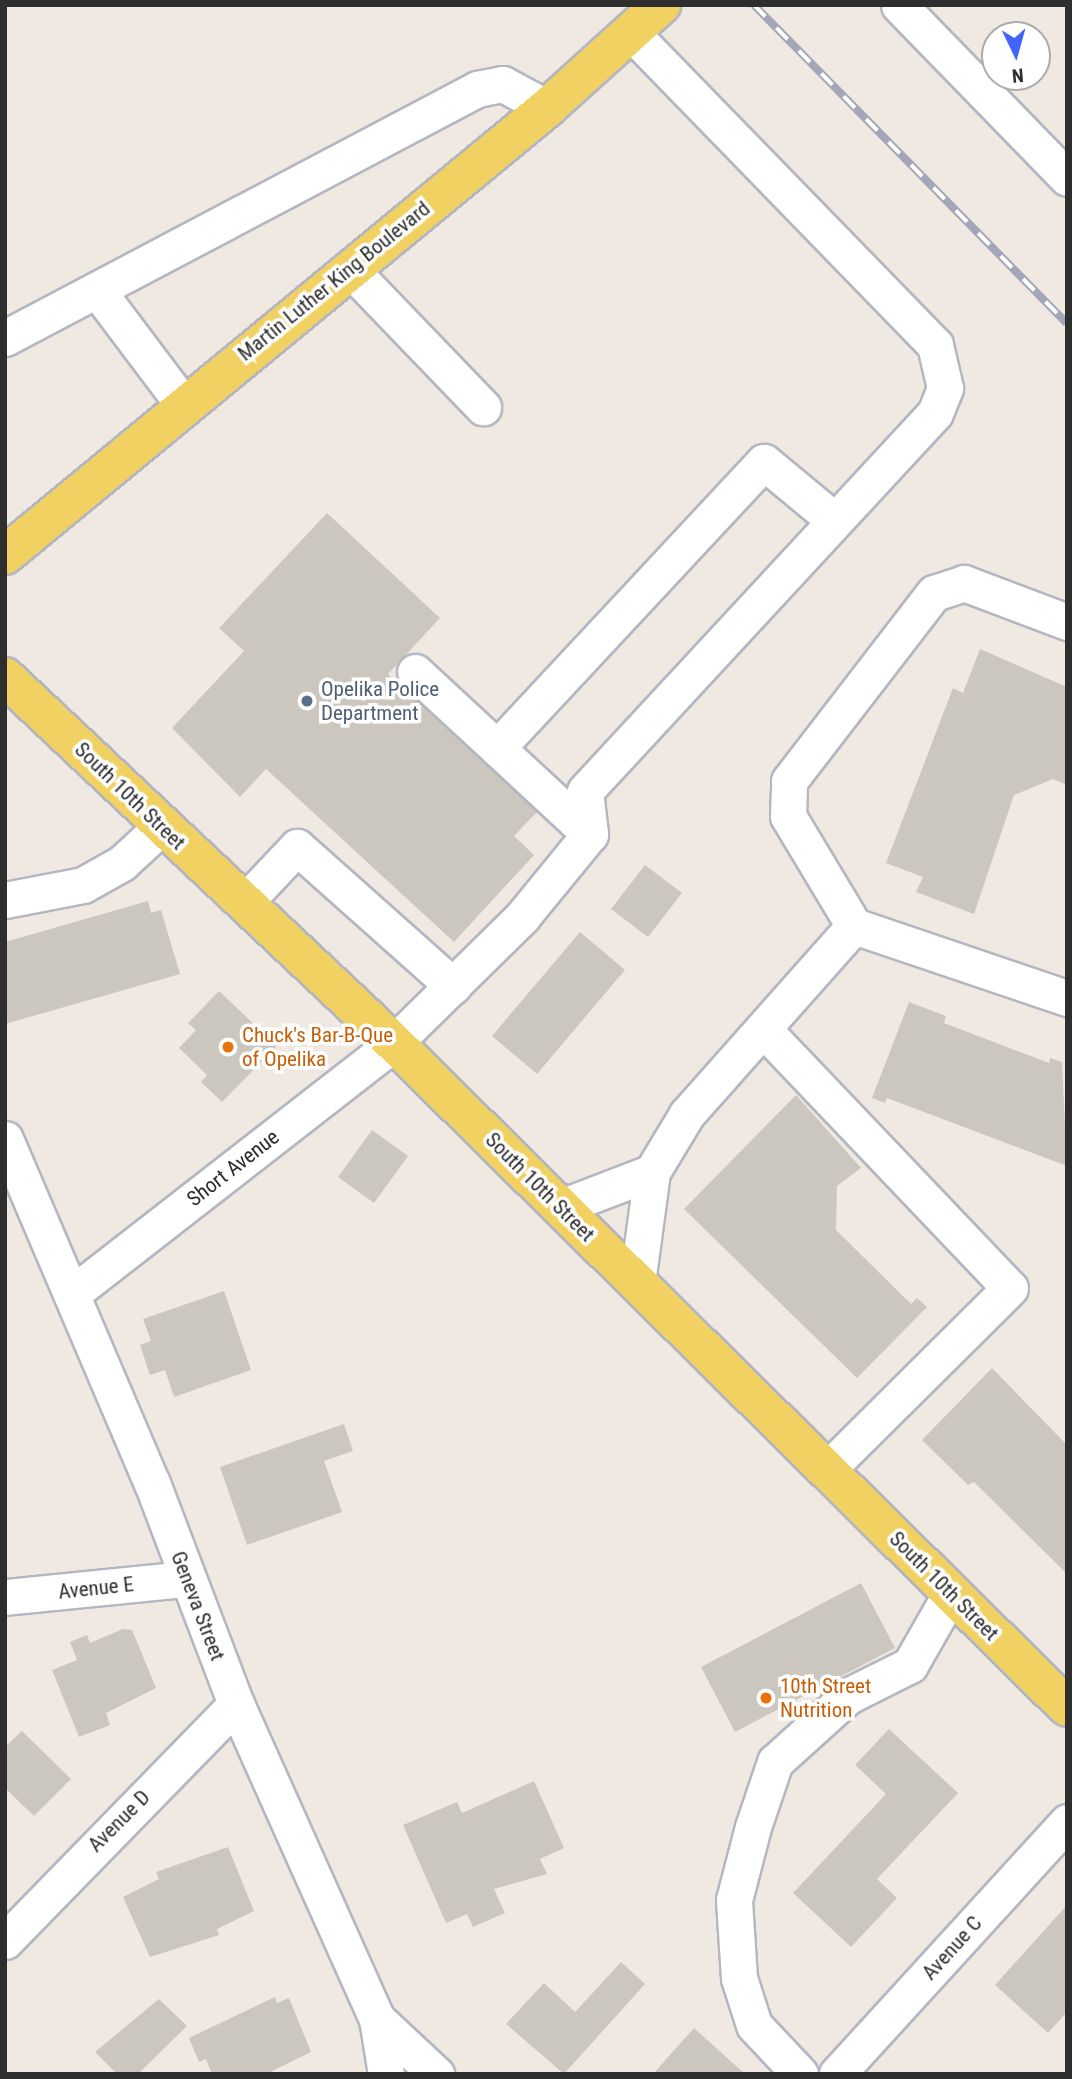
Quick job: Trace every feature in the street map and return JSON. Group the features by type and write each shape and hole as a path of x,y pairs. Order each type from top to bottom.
{"main road":[{"name":"Martin Luther King Boulevard","path":"5,555 183,404 547,108 661,5"},
{"name":"South 10th Street","path":"5,677 161,827 394,1043 1067,1707"}],"street":[{"path":"899,5 1067,178"},
{"path":"590,834 585,791 935,413 945,388 934,345 631,32"},
{"path":"5,338 477,89 503,84 547,108"},
{"path":"350,269 483,407"},
{"path":"96,290 183,404"},
{"path":"497,748 764,462 834,520"},
{"path":"1067,622 964,583 934,593 789,781 788,816 854,926 1067,998"},
{"path":"415,672 590,834"},
{"path":"5,900 83,885 122,863 161,827"},
{"name":"Short Avenue","path":"74,1293 394,1043 522,917 590,834"},
{"path":"244,903 297,847 453,986"},
{"path":"637,1283 652,1172 687,1114 854,926"},
{"path":"764,1030 1010,1288 827,1471"},
{"name":"Geneva Street","path":"5,1139 74,1293 236,1704 377,2019 386,2074"},
{"path":"561,1207 652,1172"},
{"name":"Avenue E","path":"5,1597 187,1579"},
{"path":"800,2074 754,2025 739,1978 734,1900 752,1827 775,1762 848,1696 910,1665 951,1593"},
{"name":"Avenue D","path":"5,1941 236,1704"},
{"name":"Avenue C","path":"837,2074 1067,1822"},
{"path":"377,2019 436,2074"}],"building":[{"name":"Opelika Police Department","path":"327,513 440,618 388,674 537,812 514,836 534,855 454,942 266,769 240,797 172,728 244,651 219,628"},
{"path":"980,649 1067,687 1067,785 1053,779 1014,795 974,914 916,892 923,877 886,863 953,688 963,693"},
{"path":"645,865 682,893 648,937 611,909"},
{"path":"148,901 151,913 161,910 180,974 5,1024 5,942"},
{"path":"580,932 625,970 537,1074 492,1036"},
{"name":"Chuck's Bar-B-Que of Opelika","path":"219,991 277,1046 222,1102 201,1082 207,1075 179,1048 196,1030 188,1023"},
{"path":"909,1002 946,1016 944,1023 1049,1063 1050,1058 1062,1062 1067,1166 887,1098 885,1103 872,1098"},
{"path":"796,1095 861,1168 837,1186 836,1230 911,1304 917,1298 927,1307 857,1378 684,1209"},
{"path":"372,1130 408,1156 374,1203 338,1177"},
{"path":"224,1291 251,1370 174,1397 165,1370 150,1375 140,1345 151,1341 143,1319"},
{"path":"992,1368 1067,1445 1067,1581 1065,1572 974,1482 968,1485 922,1440"},
{"path":"344,1424 353,1451 324,1461 342,1512 247,1545 220,1467"},
{"path":"861,1583 895,1648 735,1732 701,1667"},
{"path":"123,1629 132,1630 156,1688 106,1713 110,1725 79,1737 52,1670 77,1660 70,1642 87,1635 90,1643"},
{"path":"889,1729 958,1793 877,1879 897,1898 851,1947 793,1893 886,1794 855,1765"},
{"path":"22,1731 71,1779 34,1816 5,1788 5,1747"},
{"path":"534,1781 564,1848 540,1859 547,1874 494,1889 505,1913 473,1927 467,1914 446,1923 403,1825 457,1802 462,1813"},
{"path":"228,1847 254,1911 217,1929 219,1935 150,1957 123,1897 159,1879 156,1872"},
{"path":"1067,1905 1067,2012 1048,2033 995,1985"},
{"path":"621,1962 645,1984 564,2074 506,2024 544,1983 575,2012"},
{"path":"275,1997 277,2003 289,1998 311,2052 266,2074 212,2074 206,2059 199,2062 189,2038"},
{"path":"159,1999 187,2026 138,2074 117,2074 95,2052"},
{"path":"694,2028 745,2074 653,2074"}],"railway":[{"path":"754,5 1067,323"}],"place":[{"name":"Opelika Police Department","path":"307,701"},
{"name":"Chuck's Bar-B-Que of Opelika","path":"228,1047"},
{"name":"10th Street Nutrition","path":"766,1698"}]}
